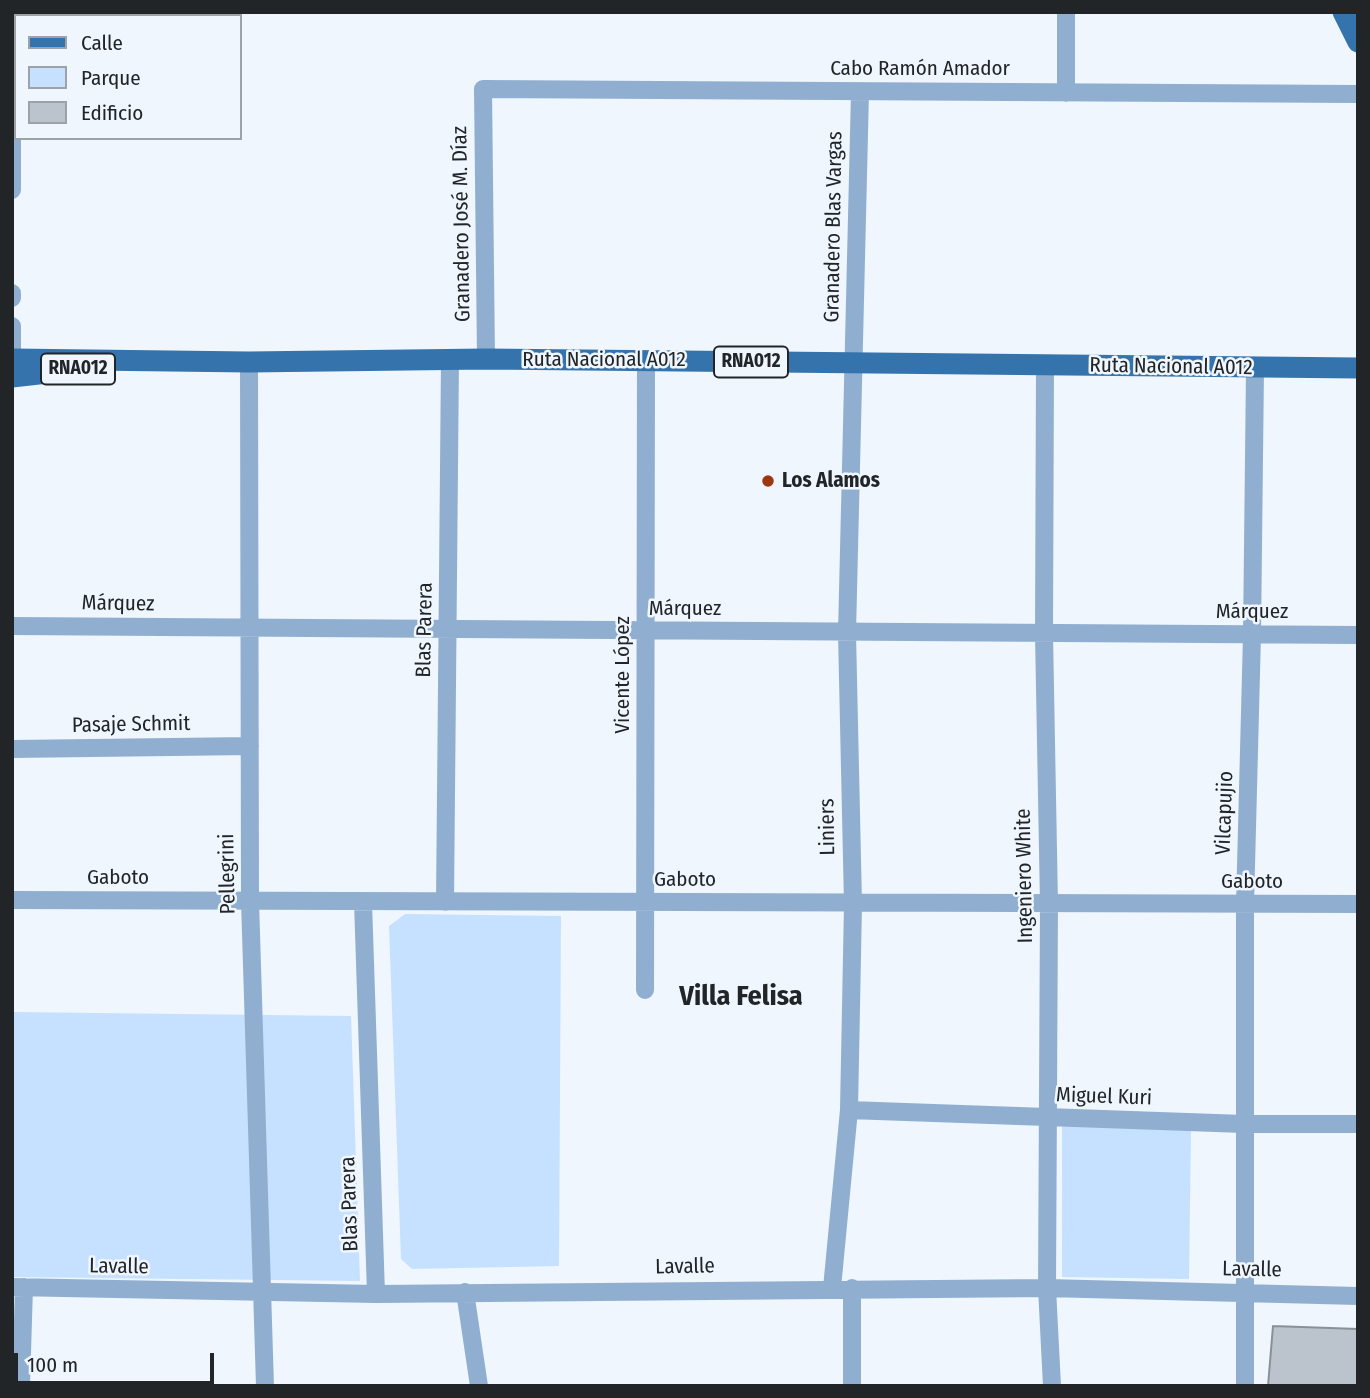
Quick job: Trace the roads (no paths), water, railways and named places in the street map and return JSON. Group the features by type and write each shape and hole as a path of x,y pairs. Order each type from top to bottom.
{"main road":[{"path":"1343,12 1358,42"},
{"name":"Ruta Nacional A012","path":"12,359 144,362 646,360 1255,369 1358,368"},
{"name":"Ruta Nacional A012","path":"12,377 144,362"}],"street":[{"path":"12,12 12,190"},
{"path":"1066,12 1066,93"},
{"name":"Cabo Ramón Amador","path":"483,89 1358,94"},
{"name":"Granadero José M. Díaz","path":"483,89 486,359"},
{"name":"Granadero Blas Vargas","path":"854,363 860,92"},
{"path":"12,326 12,368"},
{"name":"Blas Parera","path":"445,902 450,359"},
{"name":"Vicente López","path":"645,990 646,360"},
{"name":"Pellegrini","path":"249,362 250,901 265,1294 265,1386"},
{"name":"Liniers","path":"832,1288 849,1110 853,904 847,633 854,363"},
{"name":"Ingeniero White","path":"1045,365 1044,634 1049,904 1046,1288 1052,1386"},
{"name":"Vilcapujio","path":"1245,1386 1245,905 1255,369"},
{"name":"Márquez","path":"12,626 1358,635"},
{"name":"Pasaje Schmit","path":"12,749 250,746"},
{"name":"Gaboto","path":"12,900 1358,904"},
{"name":"Blas Parera","path":"363,902 376,1294"},
{"name":"Miguel Kuri","path":"849,1110 1244,1124 1358,1124"},
{"path":"18,1287 21,1386"},
{"name":"Lavalle","path":"18,1287 265,1294 1046,1288 1358,1296"},
{"path":"852,1288 852,1386"},
{"path":"465,1292 479,1386"}],"place":[{"name":"Los Alamos","path":"768,481"}],"district":[{"name":"Villa Felisa","path":"741,997"}]}
